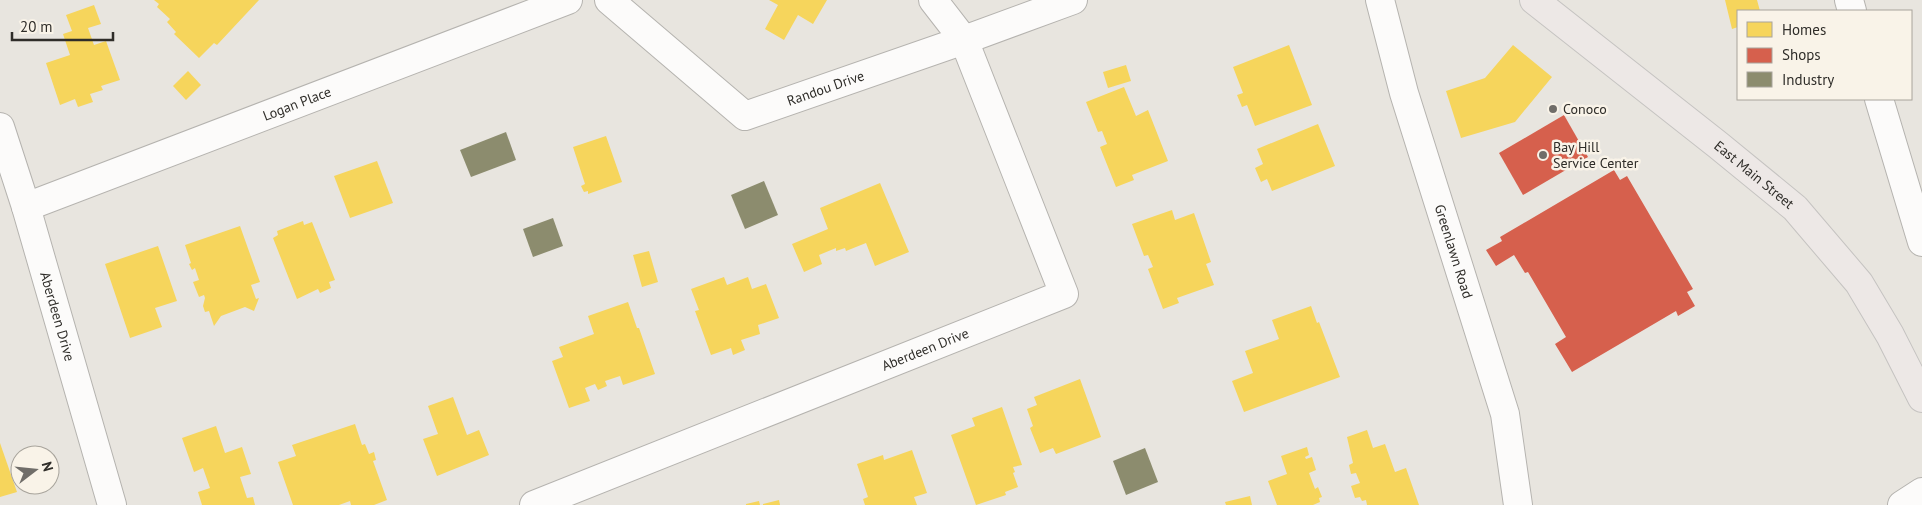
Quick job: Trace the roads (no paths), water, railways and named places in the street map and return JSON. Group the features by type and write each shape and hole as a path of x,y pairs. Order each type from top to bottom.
{"main road":[{"name":"East Main Street","path":"1534,0 1795,208 1859,283 1890,335 1922,398"}],"street":[{"name":"Logan Place","path":"26,207 568,0"},
{"name":"Randou Drive","path":"610,0 745,116 1073,0"},
{"path":"933,0 964,40"},
{"name":"Greenlawn Road","path":"1380,0 1404,93 1505,414 1518,505"},
{"name":"Aberdeen Drive","path":"534,505 1064,294 964,40"},
{"path":"1879,100 1922,242"},
{"name":"Aberdeen Drive","path":"0,127 26,207 112,505"},
{"path":"1902,505 1922,492"}],"place":[{"name":"Conoco","path":"1553,109"},
{"name":"Bay Hill Service Center","path":"1543,155"}]}
